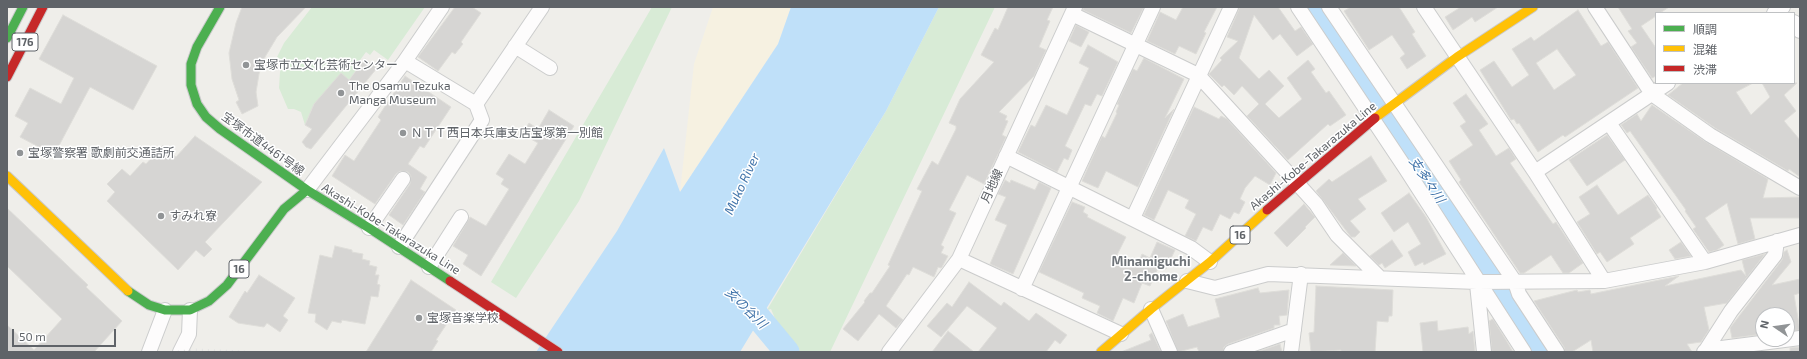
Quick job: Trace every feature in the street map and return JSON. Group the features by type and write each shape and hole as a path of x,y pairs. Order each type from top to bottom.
{"main road":[{"name":"176","path":"7,38 23,7"},
{"name":"176","path":"7,77 43,7"},
{"name":"宝塚市道4461号線","path":"220,7 197,48 191,64 191,85 197,104 206,117 220,129 307,190"},
{"name":"Akashi-Kobe-Takarazuka Line","path":"1101,352 1210,262 1298,183 1375,118 1457,57 1533,7"},
{"name":"Akashi-Kobe-Takarazuka Line","path":"7,176 132,295 150,305 165,310 190,310 209,301 227,285 284,209 307,190 369,228 558,352"}],"street":[{"path":"307,190 405,61 442,7"},
{"path":"476,104 542,7"},
{"path":"1022,289 1153,7"},
{"path":"1133,218 1198,75 1231,7"},
{"path":"1298,7 1375,118 1481,282 1524,352"},
{"path":"1329,7 1391,106 1513,282 1519,294 1557,352"},
{"path":"1424,7 1534,172 1604,281"},
{"path":"1594,7 1652,94 1710,135 1800,188"},
{"path":"1073,10 1135,45 1198,75 1298,183 1316,204 1337,235 1378,277"},
{"name":"月地線","path":"889,352 959,259 1073,10"},
{"path":"515,46 550,68"},
{"path":"398,247 482,120 476,104 405,61"},
{"path":"1534,172 1667,84"},
{"path":"1608,123 1705,262"},
{"path":"1006,156 1191,248 1210,262"},
{"path":"369,228 403,179"},
{"path":"429,267 462,217"},
{"path":"1187,281 1215,288 1268,274 1301,274 1481,282 1604,281 1705,262 1800,235"},
{"path":"1705,351 1731,311 1775,255 1777,241"},
{"path":"959,259 1121,334"},
{"path":"1291,352 1301,274"},
{"path":"1481,282 1484,352"},
{"path":"149,352 165,310"},
{"path":"180,352 189,334 190,310"},
{"path":"1151,310 1170,352"},
{"path":"1230,352 1294,330"},
{"path":"1705,351 1800,338"}],"green space":[{"path":"312,7 425,7 388,60 374,50 370,55 366,52 355,67 357,69 349,80 314,104 305,125 301,112 294,109 288,109 279,88 280,72 283,60 277,57 284,43"},
{"path":"652,7 672,7 579,201 516,298 491,282"},
{"path":"939,7 995,7 830,352 798,352 795,347 784,340 771,309 767,310 886,111"}],"sand":[{"path":"713,7 791,7 778,44 680,192 694,64"}],"water":[{"name":"Muko River","path":"791,7 939,7 886,111 740,352 536,352 617,231 664,148 680,192 778,44"}],"building":[{"name":"宝塚市立文化芸術センター","path":"242,7 306,7 277,37 265,57 259,74 256,92 258,106 242,114 236,102 239,100 232,79 229,53 236,23"},
{"path":"455,7 472,7 481,13 461,42 463,44 455,54 452,52 438,71 418,57"},
{"path":"1008,7 1053,7 1047,20 1050,21 1039,47 1046,50 1034,76 999,112 1007,116 1005,120 1008,121 1002,135 1006,137 984,184 967,175 949,210 956,213 941,245 944,247 941,253 948,256 942,267 938,267 934,277 913,267 909,275 907,274 886,306 903,320 896,328 879,314 858,341 843,329 865,302 864,301 870,293 872,293 890,266 888,265 922,191 917,189 932,161 938,165 956,129 956,126 949,123 960,99 994,62 981,55 995,28 998,30"},
{"path":"1083,7 1144,7 1131,33 1083,10"},
{"path":"1183,7 1217,7 1204,32 1206,33 1196,54 1179,46 1175,54 1147,41 1160,12 1176,20"},
{"path":"1241,7 1278,7 1295,31 1301,27 1313,44 1297,56 1280,34 1273,40 1254,15 1239,58 1259,79 1269,70 1284,86 1265,104 1279,118 1302,99 1287,78 1308,60 1315,69 1311,72 1326,93 1329,91 1346,115 1330,126 1328,124 1288,160 1247,116 1259,104 1242,86 1234,95 1224,85 1222,87 1209,74 1222,60 1220,58 1238,41 1227,37"},
{"path":"1351,7 1399,7 1415,32 1412,34 1426,56 1407,69 1400,58 1405,54 1392,35 1369,50 1344,11"},
{"path":"1461,7 1498,7 1475,22 1472,17 1453,30 1445,17"},
{"path":"1618,7 1669,7 1662,12 1655,12 1655,17 1641,26 1655,47 1655,76 1652,78 1631,47 1637,43 1628,31 1632,29"},
{"path":"1578,10 1601,46 1608,42 1638,88 1565,137 1563,135 1538,152 1519,123 1517,124 1514,119 1511,120 1480,70 1494,61 1512,87 1529,75 1512,49 1531,37 1534,41","holes":["1557,49 1576,75 1554,90 1536,63"]},
{"path":"63,15 157,66 133,110 90,87 54,155 20,137 28,123 15,116 30,88 61,104 74,78 39,59"},
{"path":"1076,25 1089,32 1081,47 1069,41"},
{"path":"1088,45 1118,62 1102,96 1097,94 1091,106 1085,104 1065,146 1072,150 1068,160 1064,158 1057,172 1018,152 1031,125 1035,127 1046,105 1067,115 1089,68 1079,63"},
{"path":"1144,58 1184,79 1165,118 1174,109 1138,187 1106,171 1098,188 1082,181 1102,136 1105,138 1117,113 1116,112 1119,105 1117,104 1133,69 1137,71"},
{"name":"The Osamu Tezuka Manga Museum","path":"365,59 377,68 311,149 306,147 302,142 312,129 305,125 314,104 341,73 349,80"},
{"name":"ＮＴＴ西日本兵庫支店宝塚第一別館","path":"405,76 451,107 424,148 420,146 408,164 427,177 420,189 425,192 403,225 389,215 410,184 411,176 408,172 400,171 396,174 375,204 332,176 345,155 354,161 381,120 378,117"},
{"path":"1797,83 1784,95 1796,111 1784,121 1800,140 1800,177 1789,169 1788,171 1715,128 1668,95 1682,84 1751,84 1736,92 1751,115 1770,97 1763,84"},
{"path":"1466,94 1488,124 1479,130 1496,156 1509,148 1516,159 1510,163 1553,224 1556,222 1583,263 1569,273 1563,273 1551,255 1524,273 1520,273 1459,182 1461,180 1449,161 1473,145 1460,126 1466,122 1453,103"},
{"path":"1652,105 1706,142 1768,179 1763,198 1800,197 1800,218 1750,218 1755,239 1738,244 1727,203 1705,218 1724,245 1717,250 1709,252 1693,229 1696,227 1685,211 1686,210 1630,131 1627,133 1621,125 1637,114 1641,121"},
{"path":"1194,107 1219,119 1221,116 1227,119 1276,173 1270,185 1255,176 1245,188 1240,199 1245,202 1239,214 1234,212 1230,219 1220,214 1212,231 1203,227 1196,241 1185,236 1196,214 1185,208 1189,200 1168,190 1154,220 1144,215"},
{"path":"549,110 574,126 481,276 463,264 468,255 453,246 470,217 486,226 509,189 501,184 504,179 496,174 509,154 525,164 538,143 522,134 529,123 538,129"},
{"path":"1607,135 1625,160 1587,186 1569,160"},
{"path":"195,136 262,182 205,242 212,249 204,257 196,250 178,270 107,201 115,192 107,184 122,169 130,176 143,162 146,164 163,145 176,157"},
{"path":"1371,156 1387,181 1358,199 1366,209 1350,221 1360,232 1355,237 1351,237 1316,191 1329,179 1332,182"},
{"path":"1005,180 1010,183 1011,180 1035,190 1039,182 1051,188 1013,274 990,264 1007,225 995,220 1006,197 998,194"},
{"path":"1597,185 1618,215 1648,195 1661,217 1630,238 1634,244 1607,262 1600,252 1597,254 1577,222 1590,214 1579,197"},
{"path":"1409,193 1426,217 1446,254 1424,265 1423,262 1415,266 1408,252 1421,244 1408,222 1394,232 1381,213"},
{"path":"1072,202 1085,207 1083,212 1088,215 1087,217 1126,237 1117,255 1138,264 1142,254 1150,258 1157,242 1175,250 1166,269 1159,266 1150,286 1142,283 1134,303 1123,298 1113,321 1097,313 1100,306 1082,298 1084,293 1039,272"},
{"path":"1304,204 1315,217 1287,247 1274,233"},
{"path":"7,208 88,285 86,287 122,321 94,352 7,352 7,325 34,350 62,319 7,266"},
{"path":"1392,240 1403,256 1385,268 1382,263 1379,265 1370,256"},
{"path":"1681,242 1691,256 1675,259 1669,250"},
{"path":"335,246 363,254 362,259 370,261 369,265 377,267 375,275 379,275 377,284 380,285 378,297 371,296 365,324 342,320 341,323 332,321 327,330 315,322 316,314 308,313 320,255 332,258"},
{"path":"1787,250 1791,262 1772,285 1800,279 1800,293 1794,295 1800,330 1795,330 1795,307 1755,307 1755,335 1732,338 1730,328 1782,260 1784,252"},
{"path":"1343,253 1356,266 1330,265"},
{"path":"1765,254 1727,303 1704,307 1709,330 1701,342 1687,344 1692,352 1593,352 1591,340 1572,352 1565,352 1564,347 1534,301 1577,290 1578,292 1590,290 1591,294 1679,276 1665,286 1741,270 1746,276 1742,260"},
{"path":"259,275 295,298 283,316 288,320 280,332 267,323 264,327 238,323 229,317 245,291 247,293"},
{"name":"宝塚音楽学校","path":"411,280 456,310 436,340 438,341 431,352 366,352"},
{"path":"969,282 1001,306 1004,302 1029,321 1036,313 1067,335 1060,344 1055,340 1046,352 978,352 997,328 967,306 941,337 927,326 947,303 952,307"},
{"path":"1316,286 1393,290 1392,316 1389,316 1388,322 1377,321 1375,352 1341,352 1341,350 1311,352 1309,333 1314,332"},
{"path":"1258,288 1260,293 1289,290 1287,315 1279,316 1280,325 1274,325 1274,328 1228,344 1224,347 1223,352 1199,352 1197,347 1178,352 1166,321 1183,314 1188,327 1220,317 1215,299"},
{"path":"1493,319 1513,352 1492,352 1489,321"},
{"path":"1437,321 1438,331 1468,327 1469,334 1473,331 1475,352 1423,352 1420,323"},
{"path":"948,331 974,352 932,352"},
{"path":"1152,333 1161,352 1121,352 1151,340 1149,335"},
{"path":"1280,344 1282,352 1257,352"},
{"path":"1800,347 1800,352 1790,352 1790,348"}],"waterway":[{"name":"支多々川","path":"1311,7 1543,352"},
{"name":"亥の谷川","path":"736,297 758,317 787,352"}],"railway":[{"path":"178,352 195,350 246,352"}],"traffic: fast":[{"path":"7,38 23,7"},
{"path":"220,7 197,47 191,64 191,85 197,104 206,117 220,129 307,190"},
{"path":"128,291 149,305 165,310 190,310 209,301 227,285 284,209 307,190 369,228 450,281"}],"traffic: slow":[{"path":"1375,118 1457,57 1533,7"},
{"path":"7,176 128,291"},
{"path":"1101,352 1151,309 1210,262 1267,210"}],"traffic: jam":[{"path":"7,77 43,7"},
{"path":"1267,210 1375,118"},
{"path":"450,281 558,352"}],"place":[{"name":"宝塚市立文化芸術センター","path":"246,65"},
{"name":"The Osamu Tezuka Manga Museum","path":"341,93"},
{"name":"ＮＴＴ西日本兵庫支店宝塚第一別館","path":"403,133"},
{"name":"宝塚警察署 歌劇前交通詰所","path":"20,153"},
{"name":"すみれ寮","path":"161,216"},
{"name":"宝塚音楽学校","path":"419,318"}],"district":[{"name":"Minamiguchi 2-chome","path":"1151,270"}]}
